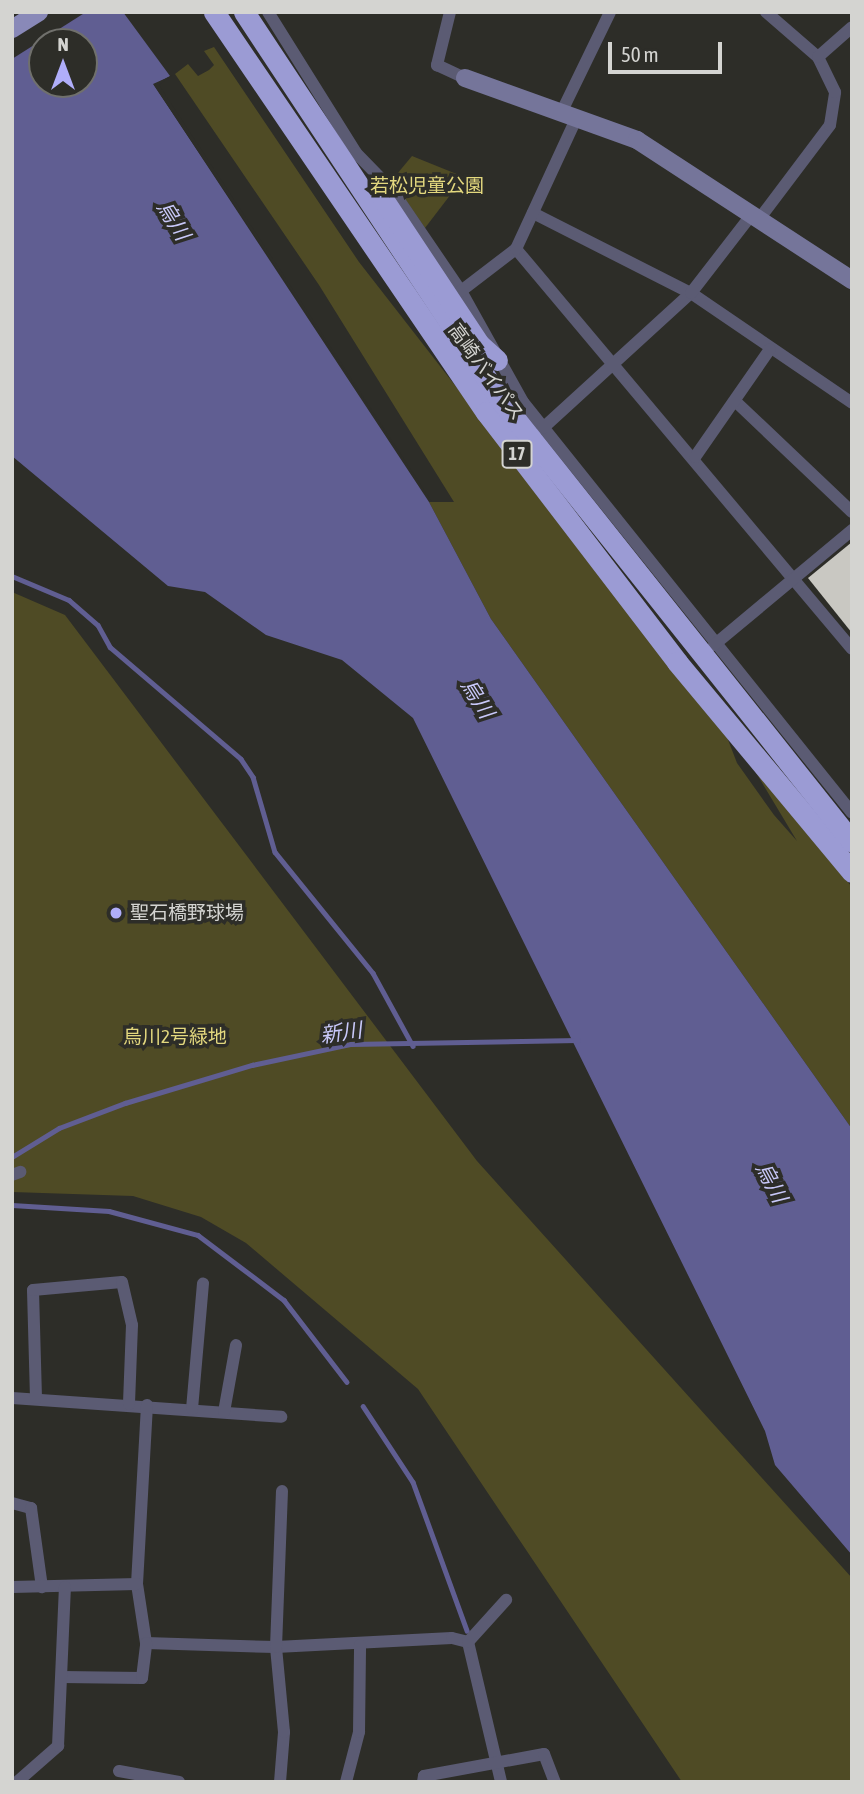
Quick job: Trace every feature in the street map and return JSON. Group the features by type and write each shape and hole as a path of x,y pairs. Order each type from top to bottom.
{"highway":[{"name":"高崎バイパス","path":"214,12 486,412 677,662 852,872"},
{"name":"高崎バイパス","path":"244,12 335,151 564,484 852,842"},
{"path":"335,151 381,195 479,344 498,360"}],"main road":[{"path":"12,29 39,12"}],"street":[{"path":"268,12 356,153 392,190 461,291 498,360 543,428 714,645 852,813"},
{"path":"450,12 437,65 465,78 637,140 852,279"},
{"path":"461,291 516,249 533,213 610,12"},
{"path":"543,428 617,365 691,293 830,125 835,92 818,57 766,12"},
{"path":"818,57 852,27"},
{"path":"533,213 691,293 852,403"},
{"path":"516,249 695,457 852,649"},
{"path":"695,457 771,349"},
{"path":"735,401 852,512"},
{"path":"714,645 852,530"},
{"path":"36,1398 33,1290 122,1282 132,1325 129,1404"},
{"path":"192,1409 202,1283"},
{"path":"224,1412 236,1345"},
{"path":"12,1398 147,1405 281,1417"},
{"path":"62,1678 142,1678 146,1643 137,1584 147,1405"},
{"path":"282,1492 276,1647 284,1732 283,1781"},
{"path":"12,1503 31,1508 42,1587"},
{"path":"12,1587 137,1584"},
{"path":"17,1782 58,1746 65,1587"},
{"path":"468,1642 506,1600"},
{"path":"146,1643 276,1647 360,1645 452,1638 468,1642"},
{"path":"468,1642 501,1782"},
{"path":"346,1782 359,1732 360,1645"},
{"path":"423,1782 424,1776 544,1754 555,1782"},
{"path":"118,1771 179,1782"}],"green space":[{"path":"214,47 359,262 725,732 737,763 774,815 797,841 755,771 852,887 852,1129 491,619 429,502 454,502 319,285 175,74 188,64 198,76 209,70 214,65 204,51"},
{"name":"若松児童公園","path":"412,156 464,177 425,228 392,180"},
{"name":"烏川2号緑地","path":"12,592 65,615 477,1161 852,1578 852,1782 682,1782 418,1389 246,1243 201,1217 133,1196 12,1192"}],"water":[{"name":"烏川","path":"12,12 123,12 170,76 154,85 429,502 491,619 852,1129 852,1555 775,1465 765,1431 413,718 342,660 266,635 205,592 168,586 12,456"}],"pier":[{"path":"12,12 86,12 61,28 28,28 28,49 12,59"},
{"path":"173,75 159,85 433,503 153,84"}],"building":[{"path":"852,542 852,633 808,578"}],"waterway":[{"path":"12,576 69,600 98,625 110,647 241,759 253,777 275,852 373,973 413,1046"},
{"name":"新川","path":"12,1157 59,1128 125,1103 252,1065 351,1044 578,1040"},
{"path":"12,1205 109,1211 198,1235 284,1300 347,1382"},
{"path":"363,1406 413,1482 467,1630"}],"place":[{"name":"聖石橋野球場","path":"116,913"}]}
